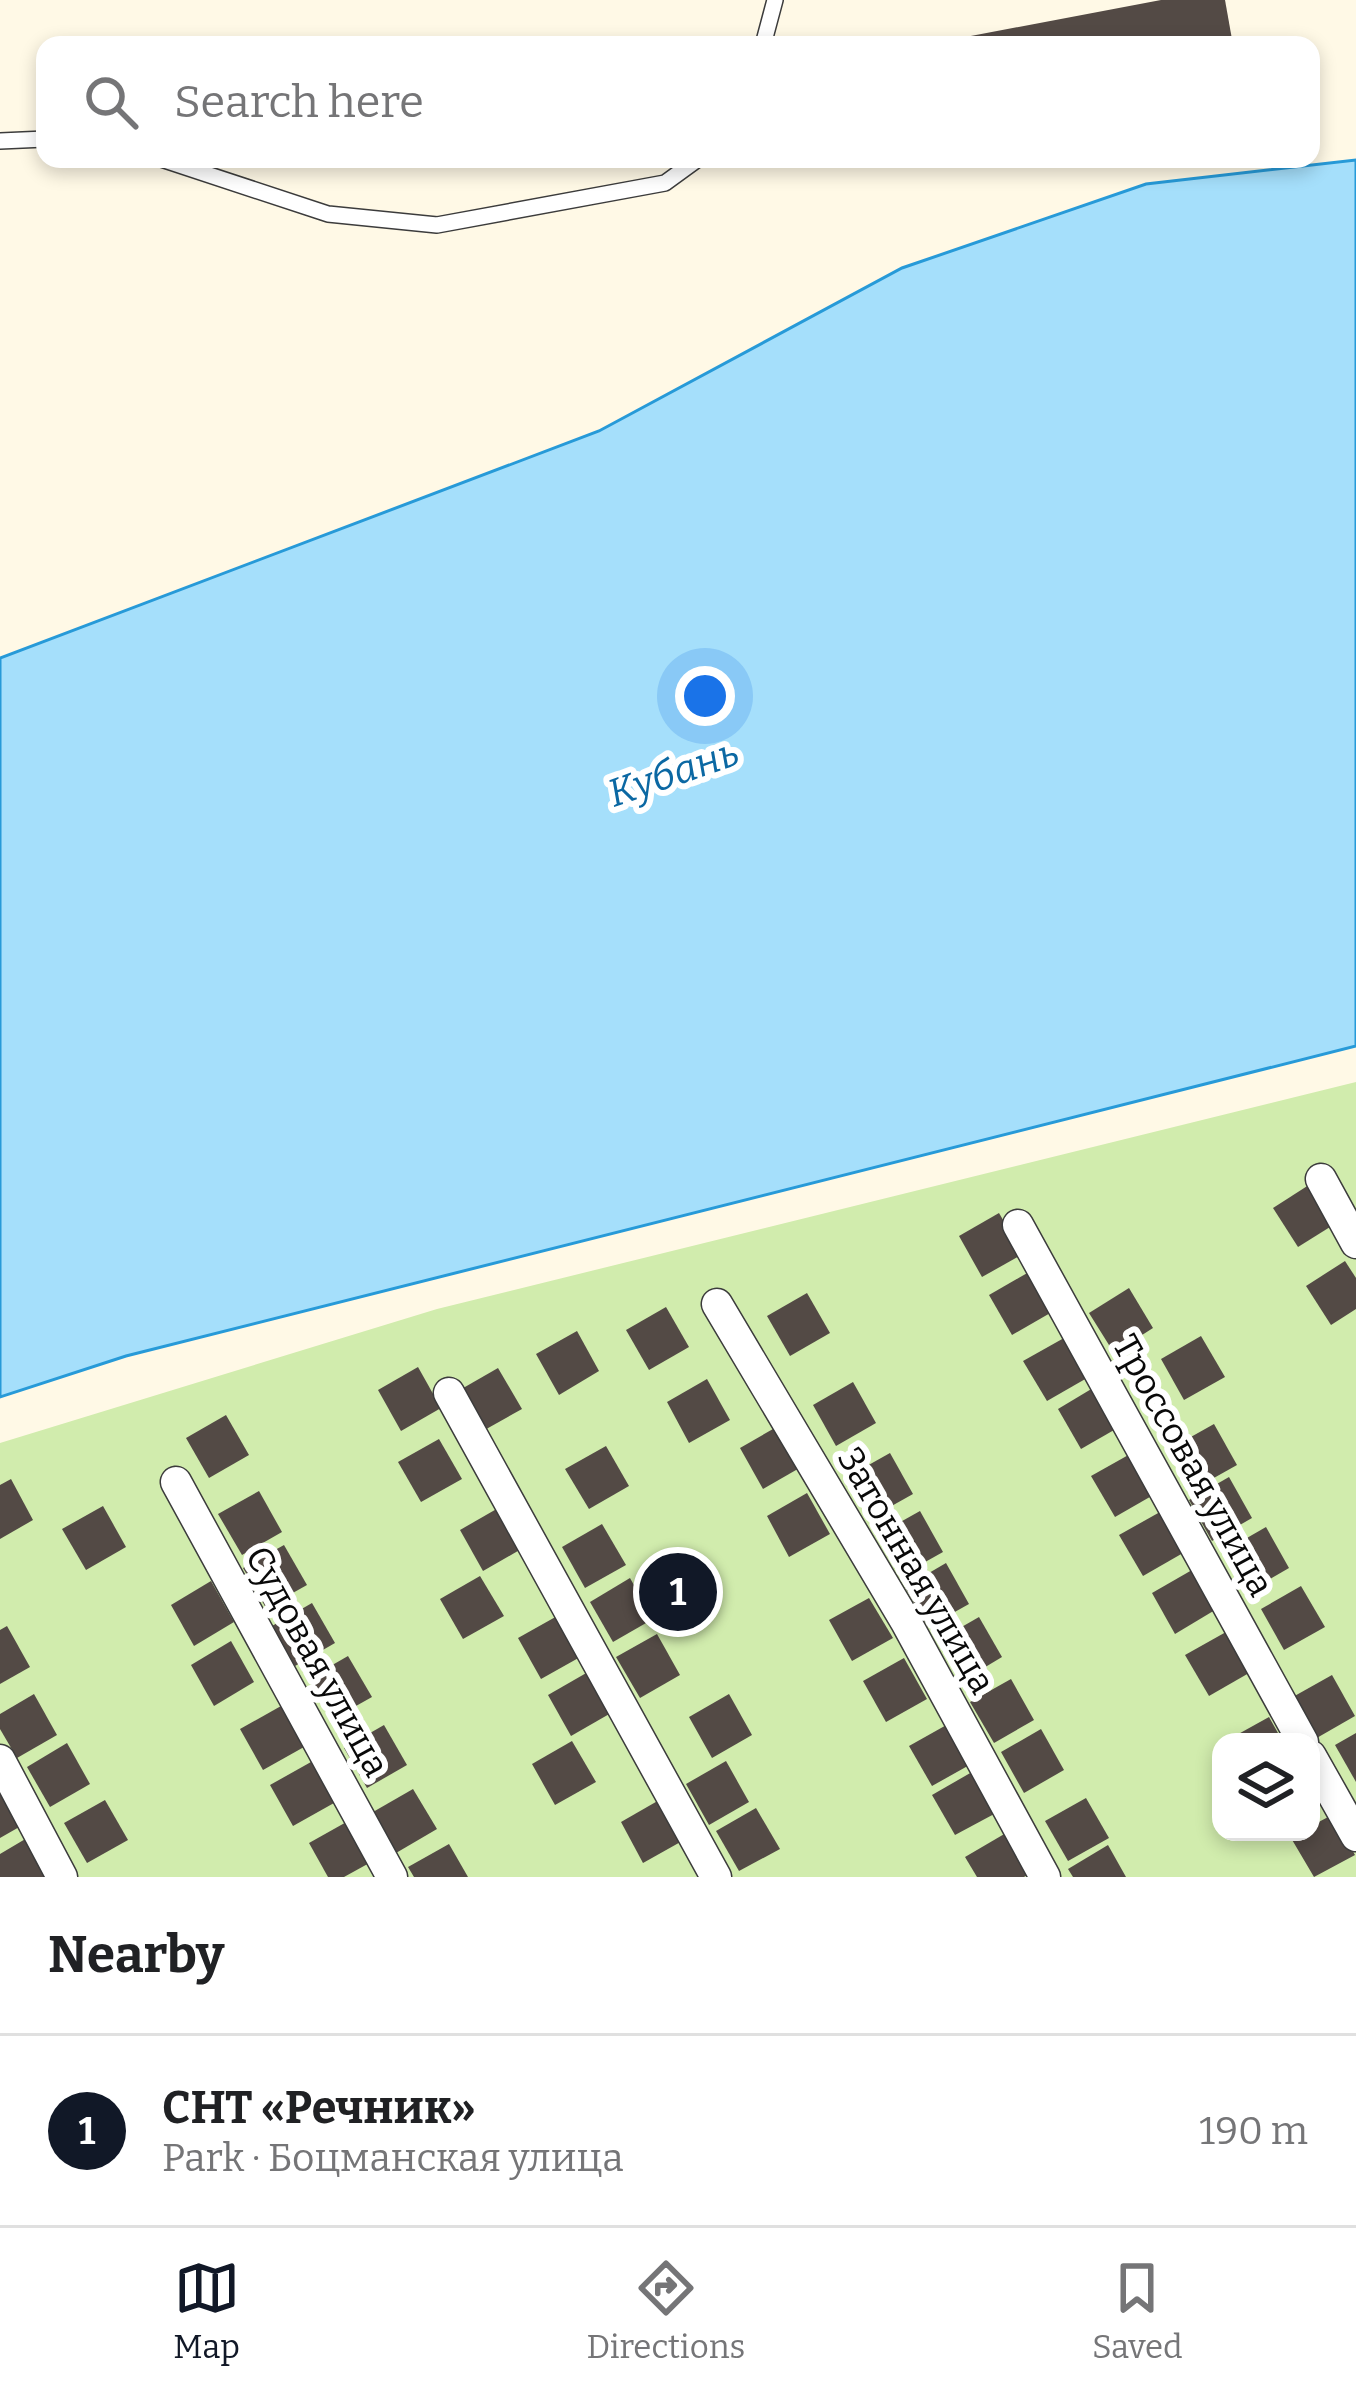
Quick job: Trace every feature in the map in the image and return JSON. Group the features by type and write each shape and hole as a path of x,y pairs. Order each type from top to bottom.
{"street":[{"path":"1321,1179 1356,1243"},
{"name":"Троссовая улица","path":"1018,1225 1298,1733"},
{"name":"Затонная улица","path":"717,1304 906,1622 1045,1877"},
{"path":"449,1393 716,1877"},
{"name":"Судовая улица","path":"176,1482 392,1877"},
{"path":"0,1760 62,1877"},
{"path":"1320,1772 1356,1836"}],"lane":[{"path":"765,36 775,0"},
{"path":"0,141 36,139"},
{"path":"188,168 328,214 437,225 665,183 686,168"}],"green space":[{"path":"1356,1082 1356,1877 0,1877 0,1443 437,1309"}],"water":[{"name":"Кубань","path":"1356,160 1356,1046 126,1356 0,1397 0,658 599,431 902,268 1146,184 1320,168 1320,164"}],"building":[{"path":"1161,0 1225,0 1231,36 971,36"},
{"path":"1312,1183 1338,1222 1298,1247 1273,1208"},
{"path":"999,1213 1023,1254 982,1277 959,1236"},
{"path":"1345,1261 1356,1278 1356,1309 1331,1325 1306,1286"},
{"path":"1029,1272 1052,1312 1012,1335 989,1295"},
{"path":"1129,1288 1153,1328 1114,1353 1089,1313"},
{"path":"807,1293 830,1333 790,1356 767,1316"},
{"path":"666,1307 689,1347 649,1370 626,1330"},
{"path":"577,1331 599,1371 559,1395 536,1354"},
{"path":"1201,1336 1225,1377 1184,1400 1161,1359"},
{"path":"1064,1338 1087,1378 1047,1401 1023,1361"},
{"path":"418,1367 441,1408 401,1431 378,1390"},
{"path":"498,1368 522,1409 481,1432 458,1391"},
{"path":"707,1379 730,1420 689,1443 667,1402"},
{"path":"853,1382 876,1423 836,1446 813,1405"},
{"path":"1098,1385 1121,1426 1081,1449 1058,1409"},
{"path":"226,1415 249,1455 209,1478 186,1438"},
{"path":"1214,1424 1237,1465 1196,1488 1173,1447"},
{"path":"780,1425 803,1466 763,1489 740,1448"},
{"path":"439,1439 462,1479 421,1502 398,1462"},
{"path":"606,1446 629,1486 589,1509 565,1469"},
{"path":"890,1453 913,1494 872,1517 849,1476"},
{"path":"1132,1453 1155,1494 1115,1517 1091,1476"},
{"path":"1229,1477 1252,1518 1212,1541 1189,1500"},
{"path":"11,1479 33,1520 0,1539 0,1485"},
{"path":"259,1491 282,1532 242,1555 218,1514"},
{"path":"807,1493 830,1534 789,1557 767,1516"},
{"path":"103,1506 126,1547 86,1570 62,1529"},
{"path":"500,1507 523,1548 483,1571 460,1530"},
{"path":"920,1511 943,1552 902,1575 879,1534"},
{"path":"1160,1512 1183,1553 1143,1576 1119,1535"},
{"path":"602,1524 626,1565 585,1588 562,1547"},
{"path":"1266,1527 1289,1568 1249,1591 1226,1550"},
{"path":"284,1545 307,1585 266,1608 243,1568"},
{"path":"946,1563 969,1604 928,1627 905,1587"},
{"path":"1192,1570 1215,1610 1175,1634 1152,1593"},
{"path":"480,1576 504,1616 463,1639 440,1599"},
{"path":"630,1578 653,1619 613,1642 590,1602"},
{"path":"211,1581 234,1622 194,1646 171,1605"},
{"path":"1301,1586 1325,1627 1284,1650 1261,1609"},
{"path":"869,1598 893,1638 852,1661 829,1620"},
{"path":"312,1603 335,1643 295,1666 272,1626"},
{"path":"559,1615 582,1656 541,1679 518,1638"},
{"path":"979,1617 1002,1657 962,1681 939,1640"},
{"path":"7,1626 30,1667 0,1684 0,1630"},
{"path":"1226,1632 1249,1673 1209,1696 1185,1655"},
{"path":"657,1634 680,1675 640,1698 616,1657"},
{"path":"231,1641 254,1682 214,1706 191,1665"},
{"path":"348,1656 372,1697 331,1720 308,1679"},
{"path":"904,1658 927,1699 886,1722 863,1681"},
{"path":"588,1672 611,1713 571,1736 548,1695"},
{"path":"1332,1675 1355,1716 1320,1736 1311,1733 1291,1698"},
{"path":"1011,1679 1034,1720 994,1743 970,1702"},
{"path":"34,1694 57,1735 17,1758 0,1729 0,1714"},
{"path":"729,1694 752,1735 712,1758 689,1717"},
{"path":"281,1706 304,1747 263,1770 240,1729"},
{"path":"1269,1717 1278,1733 1240,1733"},
{"path":"950,1723 973,1763 932,1786 909,1746"},
{"path":"384,1725 407,1765 367,1788 344,1748"},
{"path":"1041,1729 1064,1770 1024,1793 1001,1752"},
{"path":"1356,1733 1356,1782 1335,1745"},
{"path":"572,1741 596,1782 555,1805 532,1764"},
{"path":"67,1743 90,1784 50,1807 27,1767"},
{"path":"726,1761 749,1802 709,1825 686,1784"},
{"path":"311,1762 334,1803 293,1826 270,1785"},
{"path":"972,1772 996,1813 955,1835 932,1795"},
{"path":"0,1789 21,1826 0,1838"},
{"path":"413,1789 437,1829 396,1853 373,1812"},
{"path":"1086,1798 1109,1838 1068,1861 1045,1821"},
{"path":"661,1799 684,1840 643,1863 621,1822"},
{"path":"105,1800 128,1840 87,1863 64,1823"},
{"path":"756,1808 780,1849 739,1871 716,1831"},
{"path":"1332,1815 1355,1855 1314,1877 1293,1841 1320,1841 1320,1821"},
{"path":"350,1820 373,1861 344,1877 328,1877 309,1843"},
{"path":"1006,1833 1029,1874 977,1877 965,1857"},
{"path":"27,1838 49,1877 0,1877 0,1854"},
{"path":"449,1844 468,1877 414,1877 408,1867"},
{"path":"1108,1845 1126,1877 1073,1877 1068,1869"}],"place":[{"name":"СНТ «Речник»","path":"678,1592"}]}
